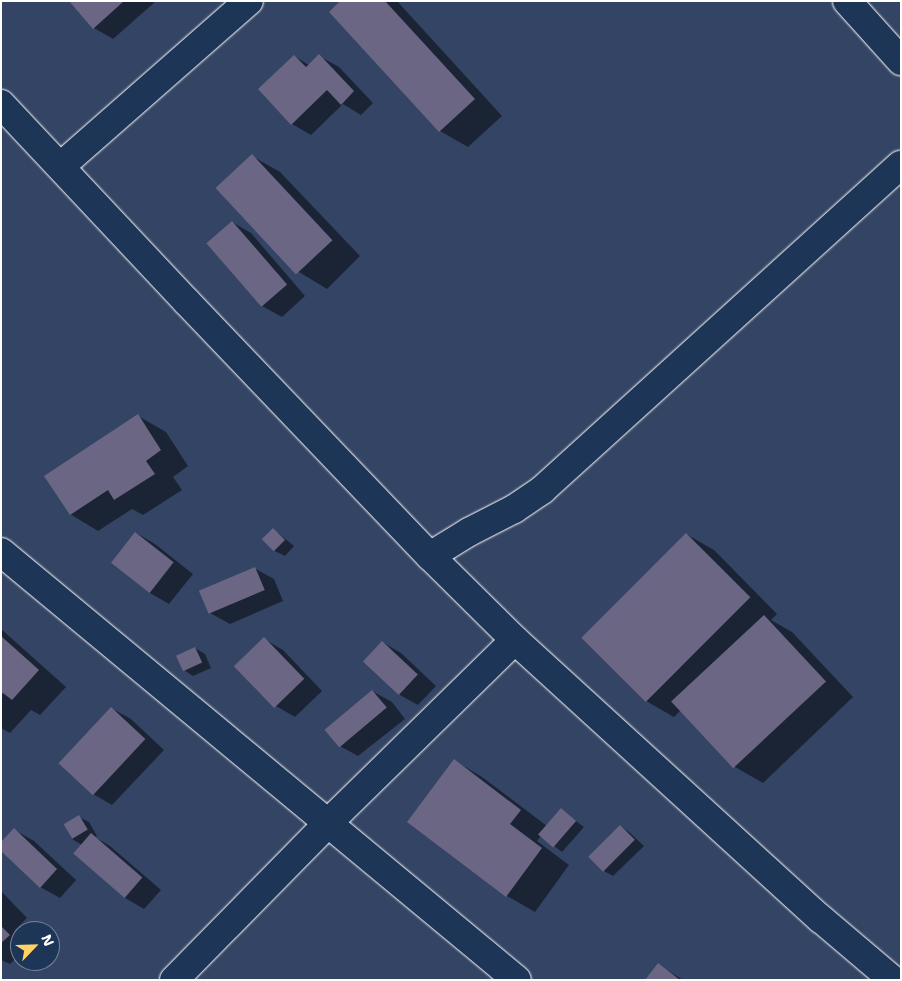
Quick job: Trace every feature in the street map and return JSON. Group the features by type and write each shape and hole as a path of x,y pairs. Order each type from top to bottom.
{"street":[{"path":"61,166 249,1"},
{"path":"847,1 901,61"},
{"path":"1,104 430,556 515,640 821,919 893,980"},
{"path":"430,556 514,509 542,490 901,165"},
{"path":"1,552 329,822 517,980"},
{"path":"174,980 329,822 515,640"}],"building":[{"path":"69,1 124,1 93,29"},
{"path":"340,1 385,1 475,99 439,132 329,12"},
{"path":"319,54 354,91 341,105 327,90 291,125 258,89 294,55 306,67"},
{"path":"252,154 332,240 296,274 215,188"},
{"path":"232,221 287,284 261,307 206,243"},
{"path":"138,414 161,450 146,461 155,474 114,500 108,490 70,515 44,476"},
{"path":"273,528 285,540 274,551 262,539"},
{"path":"135,532 174,562 150,593 111,563"},
{"path":"686,533 750,597 646,702 581,638"},
{"path":"255,567 265,590 209,614 199,591"},
{"path":"764,615 826,682 733,768 671,702"},
{"path":"1,636 39,670 12,700 3,693 1,695"},
{"path":"264,637 304,679 274,708 234,666"},
{"path":"382,641 418,674 399,695 363,661"},
{"path":"195,647 202,662 183,671 176,656"},
{"path":"372,690 387,708 339,747 325,730"},
{"path":"111,707 145,739 93,795 58,763"},
{"path":"454,759 521,810 510,824 542,848 506,897 407,822"},
{"path":"561,808 576,821 553,848 538,834"},
{"path":"79,815 88,830 72,839 64,824"},
{"path":"620,825 635,840 603,872 588,857"},
{"path":"14,828 57,869 40,888 1,851 1,842"},
{"path":"91,833 142,878 125,898 73,853"},
{"path":"1,926 10,935 1,943"},
{"path":"658,963 680,980 645,980"}]}
